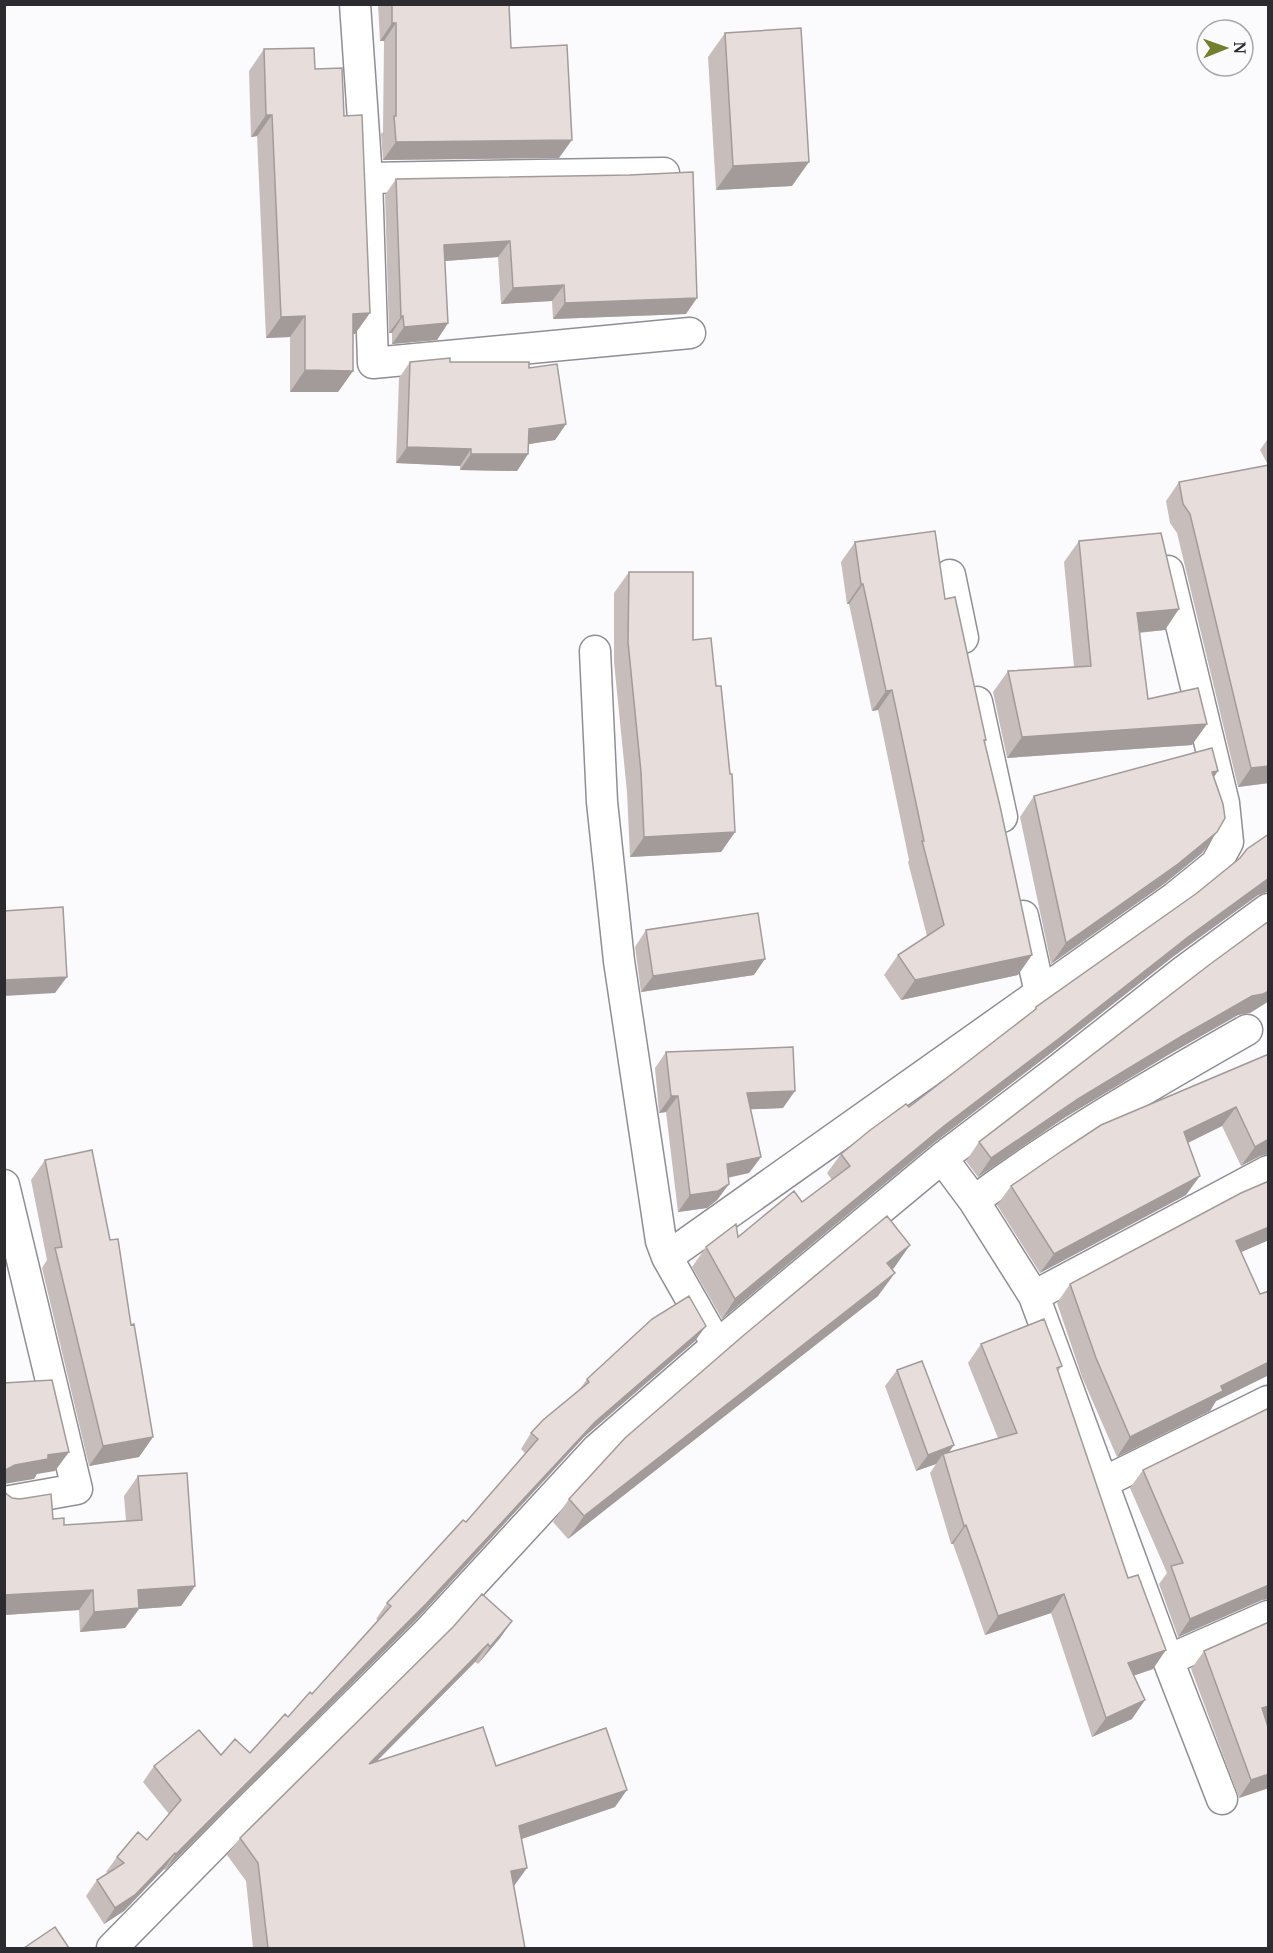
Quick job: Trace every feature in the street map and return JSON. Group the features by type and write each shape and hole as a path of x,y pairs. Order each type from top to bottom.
{"street":[{"path":"355,4 367,178 373,363 690,333"},
{"path":"367,178 664,173"},
{"path":"667,1257 1174,898 1216,864 1228,842 1224,802 1162,549"},
{"path":"950,575 1007,842"},
{"path":"595,651 602,802 619,962 661,1241 667,1257 717,1345"},
{"path":"1017,888 1040,993"},
{"path":"112,1948 138,1936 237,1821 428,1632 597,1449 717,1345 942,1158 1185,970 1269,909"},
{"path":"974,1201 1043,1153 1168,1075 1247,1030"},
{"path":"942,1158 974,1201 1034,1296 1102,1484 1222,1799"},
{"path":"1034,1296 1269,1172"},
{"path":"4,1185 77,1489 4,1502"},
{"path":"1102,1484 1269,1401"},
{"path":"1168,1660 1269,1616"}],"building":[{"path":"392,4 509,4 511,48 567,45 572,140 396,142 394,116 396,116 396,23 392,23"},
{"path":"801,28 809,162 733,166 725,33"},
{"path":"314,48 315,69 342,68 344,116 362,115 370,313 353,314 353,371 305,370 305,316 281,317 272,115 266,115 264,49"},
{"path":"693,172 697,298 565,303 564,285 513,288 510,241 444,245 448,323 404,327 403,316 401,317 396,179"},
{"path":"450,358 450,362 529,362 529,368 557,364 566,424 529,429 528,454 471,454 471,449 407,447 410,362"},
{"path":"1269,465 1269,766 1251,768 1190,514 1183,504 1179,482"},
{"path":"935,531 945,599 955,597 1032,955 915,980 898,955 944,925 922,841 924,841 892,690 886,691 863,584 861,584 855,542"},
{"path":"1161,533 1179,609 1137,613 1148,699 1198,688 1207,724 1022,737 1008,671 1091,666 1079,541"},
{"path":"629,572 693,572 693,640 711,638 716,686 721,686 730,774 732,774 735,832 644,837 641,772 628,642"},
{"path":"1212,748 1218,771 1212,772 1223,804 1225,818 1217,832 1178,864 1066,943 1034,796"},
{"path":"1269,834 1269,878 1188,937 944,1126 735,1299 706,1247 736,1224 738,1237 794,1191 802,1202 850,1166 841,1154 869,1131 906,1104 909,1107 1036,1007 1197,893 1240,858 1247,849"},
{"path":"63,907 67,977 4,980 4,911"},
{"path":"758,913 765,959 653,976 646,930"},
{"path":"1269,921 1269,991 1252,996 1182,1036 1078,1099 991,1158 979,1142"},
{"path":"793,1047 795,1091 747,1093 761,1157 727,1164 729,1184 718,1191 690,1195 678,1096 671,1096 666,1052"},
{"path":"1269,1054 1269,1139 1255,1147 1236,1107 1184,1132 1200,1176 1054,1254 1011,1186 1101,1125"},
{"path":"92,1150 110,1240 118,1239 131,1325 134,1324 153,1437 103,1446 55,1248 62,1247 45,1160"},
{"path":"1269,1181 1269,1227 1236,1241 1260,1294 1269,1291 1269,1362 1221,1386 1223,1391 1130,1437 1096,1358 1070,1284 1241,1193"},
{"path":"887,1216 910,1245 887,1263 895,1273 584,1516 569,1499 625,1438"},
{"path":"689,1296 706,1326 595,1422 426,1604 135,1895 115,1908 97,1880 124,1863 117,1857 138,1832 147,1840 181,1800 154,1766 199,1730 221,1755 235,1739 250,1753 285,1714 288,1717 310,1692 312,1694 391,1606 387,1603 463,1520 466,1522 538,1439 531,1433 543,1420 589,1382 587,1379 652,1319"},
{"path":"1044,1319 1062,1366 1057,1368 1128,1578 1138,1575 1166,1650 1128,1663 1145,1700 1106,1718 1064,1594 998,1616 966,1525 964,1526 943,1454 1017,1433 981,1344"},
{"path":"922,1361 954,1445 928,1455 897,1370"},
{"path":"52,1380 69,1452 48,1455 48,1459 15,1465 4,1473 4,1383"},
{"path":"1269,1408 1269,1585 1190,1619 1171,1566 1183,1563 1143,1470"},
{"path":"187,1473 195,1586 138,1590 139,1608 94,1612 93,1590 4,1595 4,1492 12,1498 20,1499 51,1494 53,1519 64,1518 64,1525 142,1520 138,1476"},
{"path":"482,1594 512,1621 490,1647 488,1644 369,1764 483,1727 496,1766 606,1728 627,1790 519,1826 527,1868 511,1871 525,1948 268,1948 258,1863 240,1838 453,1627"},
{"path":"1269,1622 1269,1706 1262,1708 1269,1730 1269,1774 1251,1780 1204,1651"},
{"path":"55,1927 69,1948 24,1948"}]}
